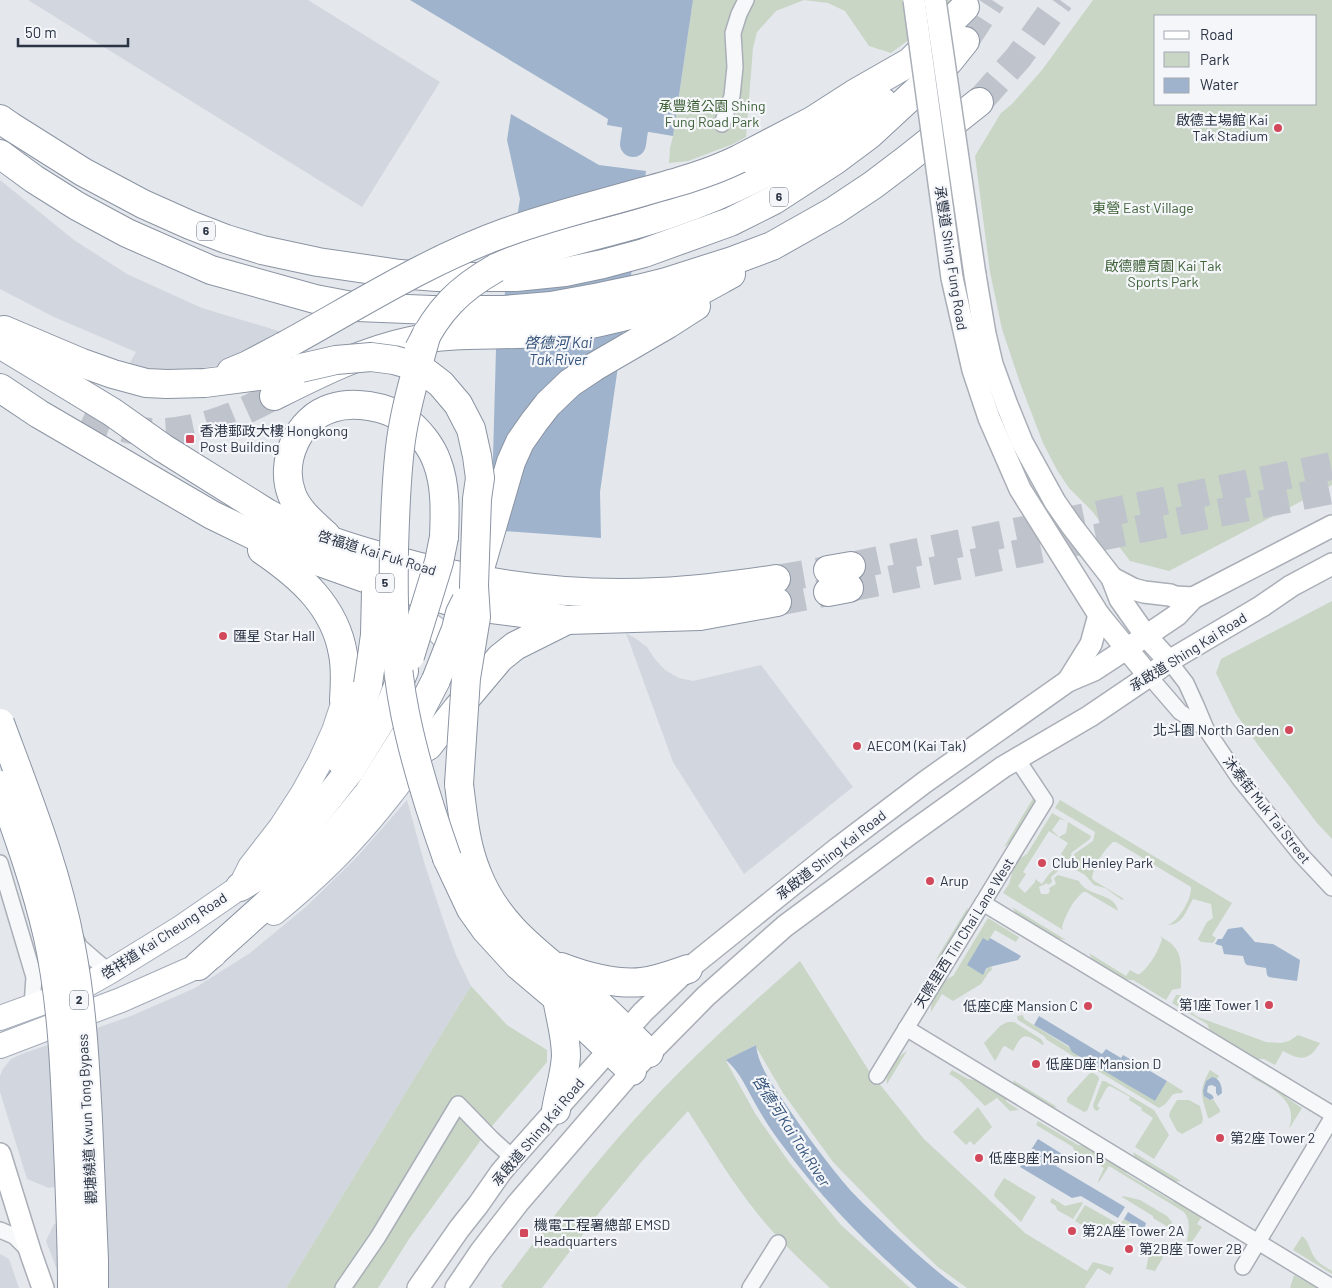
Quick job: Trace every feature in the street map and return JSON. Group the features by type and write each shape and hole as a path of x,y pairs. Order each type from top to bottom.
{"highway":[{"path":"205,383 248,365 399,282 469,247 543,220 688,179 739,159 812,121 910,62 966,7"},
{"name":"6","path":"0,119 92,177 143,204 226,239 262,250 362,269 437,277 516,277 565,272 644,253 730,222 774,200 834,161 869,135 949,61 964,42 948,56 855,122 808,151 735,188 668,215 622,229 564,243 515,259 480,276 462,290 440,314 423,328"},
{"path":"198,966 320,852 373,786 418,715 436,680 456,629 460,613 474,586 511,462 520,442 548,404 570,383 594,366 670,303 732,262 772,246 834,211 873,185 979,102"},
{"path":"0,154 34,179 77,206 127,233 211,270 314,299 357,307 423,328 440,337 537,333 587,325 670,303"},
{"path":"274,396 312,377 381,349 423,328 504,310 551,306 600,297 670,303 702,302 772,246"},
{"path":"0,328 97,368 146,383 205,383 274,374 336,360 371,357 394,360 419,367 441,384 458,404 471,429 480,478 474,586 476,617 466,678 460,784 463,823 468,849 484,890 502,918 547,962 586,993 618,1040 641,1062"},
{"path":"316,813 351,740 368,684 375,636 379,480 383,437 392,401 423,328"},
{"path":"423,328 399,459 394,529 394,627 404,711 415,758 427,801 447,858 471,909 486,930 518,965 557,998 577,1020 618,1040"},
{"name":"啓福道 Kai Fuk Road","path":"0,344 112,412 163,448 267,513 284,523 337,544 444,573 512,585 600,592 659,592 723,586 776,591 700,616 567,620 468,606 366,578 278,547 212,515 40,414 0,388"},
{"path":"0,365 44,392 85,413"},
{"path":"240,887 258,876 291,845 351,769 390,706 410,656 434,580 444,537 443,494 437,461 423,439 405,420 376,407 342,405 321,413 303,427 291,450 288,474 290,490 297,504 319,529 337,544"},
{"path":"212,515 283,565 317,596 330,617 340,641 345,672 344,700"},
{"path":"428,746 500,658 515,646 567,620"},
{"name":"觀塘繞道 Kwun Tong Bypass","path":"0,723 62,904 74,965 84,1047 94,1288"},
{"name":"觀塘繞道 Kwun Tong Bypass","path":"0,785 41,911 50,947 58,994 66,1085 72,1288"},
{"path":"547,962 574,972 624,982 642,982 688,969"},
{"path":"556,1110 566,1056 563,1025 557,998"}],"main road":[{"name":"承豐道 Shing Fung Road","path":"914,0 952,278 973,370 989,418 1020,488 1099,615 1149,676"},
{"name":"承豐道 Shing Fung Road","path":"935,0 975,275 992,364 1022,442 1055,502 1112,578 1120,599 1146,636 1169,661"},
{"name":"承啟道 Shing Kai Road","path":"418,1288 501,1172 643,1012 688,969 846,842 925,782 1068,681 1094,670 1146,636 1177,615 1193,598 1332,526"},
{"name":"承啟道 Shing Kai Road","path":"456,1288 518,1202 641,1062 706,996 785,926 908,834 1003,767 1090,716 1169,661 1262,606 1291,586 1332,564"},
{"path":"1112,578 1144,592 1193,598"},
{"path":"1068,681 1091,644 1099,615"},
{"name":"啓祥道 Kai Cheung Road","path":"0,1018 77,990 182,927 240,887 250,868 281,827 303,793 334,731 364,646 373,632 381,625 397,619 414,619 432,625 445,638 454,658 455,685 451,698 428,746"},
{"path":"1,1047 121,1000 198,966 274,914 353,840 428,746"},
{"path":"0,1154 43,1288"}],"street":[{"path":"722,124 732,96 735,67 733,33 746,0"},
{"name":"沐泰街 Muk Tai Street","path":"1169,661 1186,683 1206,729 1239,778 1301,855 1332,888"},
{"name":"沐泰街 Muk Tai Street","path":"1149,676 1180,712 1206,729"},
{"path":"0,711 54,859 73,934 80,947 109,972"},
{"name":"天際里西 Tin Chai Lane West","path":"877,1076 1045,802 1017,759"},
{"path":"8,887 19,898 30,897 35,891 38,880 54,859"},
{"path":"0,863 34,977 32,1006"},
{"path":"983,903 1332,1114"},
{"path":"906,1028 1332,1287"},
{"path":"343,1288 378,1237 458,1104 513,1158"},
{"path":"1243,1267 1332,1118"},
{"path":"0,1230 14,1236 31,1254"},
{"path":"750,1288 778,1243"}],"shaded area":[{"path":"28,0 308,0 440,82 362,207"},
{"path":"0,180 74,240 127,274 202,308 282,332 231,363 186,371 125,371 136,352 54,317 0,289"},
{"path":"626,633 647,647 665,670 679,678 693,681 761,665 853,787 744,874 673,762"},
{"path":"407,800 424,862 444,922 456,955 471,986 286,1288 64,1288 46,1241 54,1224 69,1220 59,1186 49,1188 27,1179 0,1092 0,1076 3,1069 11,1059 22,1054 131,1016 195,988 250,953 307,906 358,856"},
{"path":"0,1254 9,1259 19,1288 0,1288"}],"green space":[{"name":"承豐道公園 Shing Fung Road Park","path":"693,0 804,0 776,11 757,32 753,48 746,137 688,161 669,163 670,148"},
{"path":"804,0 954,0 927,26 891,53 869,46 845,11 828,3"},
{"name":"啟德體育園 Kai Tak Sports Park","path":"1093,0 1332,0 1332,485 1169,571 1130,561 1092,511 1069,488 1057,470 1043,443 1002,329 990,272 975,156 1001,113 1012,104 1042,70"},
{"name":"北斗園 North Garden","path":"1332,601 1332,839 1317,823 1236,714 1216,673 1221,659"},
{"path":"1035,795 1035,803 1014,840 1004,847"},
{"path":"1060,800 1232,903 1212,935 1216,938 1213,943 1201,942 1198,939 1207,922 1213,918 1211,904 1193,899 1181,919 1168,925 1184,909 1191,892 1191,887 1116,842 1113,842 1103,854 1095,867 1092,877 1093,880 1124,899 1122,900 1105,888 1094,885 1085,875 1071,867 1075,863 1074,854 1093,841 1095,832 1055,808"},
{"path":"1052,813 1066,821 1060,819 1052,830 1059,837 1066,833 1068,822 1091,836 1090,839 1071,853 1072,862 1066,866 1062,864 1065,861 1061,854 1068,843 1049,831 1023,872 1026,874 1018,886 1025,893 1035,882 1035,879 1042,884 1057,867 1058,871 1051,877 1052,882 1039,887 1041,894 1048,894 1049,888 1056,884 1054,878 1058,875 1079,881 1088,890 1106,897 1116,905 1118,911 1083,892 1068,912 1062,927 1063,930 1003,893 1009,884 1014,866 1019,859 1027,854"},
{"path":"968,907 966,918 944,955 936,959"},
{"path":"1012,907 1066,940 1054,938 1020,919"},
{"path":"988,918 1019,937 1016,942 995,930 988,941 982,975 991,966 992,970 981,984 953,1001 942,994 931,1012 932,1001 939,986 953,976"},
{"path":"1160,936 1174,947 1181,963 1181,988 1172,990 1166,1000 1133,980 1117,979 1093,961 1089,953 1126,976 1130,970 1140,974 1148,966 1156,953 1162,939"},
{"path":"800,961 869,1071 924,1139 1025,1233 1087,1271 1093,1262 1114,1268 1110,1275 1098,1268 1086,1288 967,1288 938,1267 833,1162 783,1093 755,1045 726,1061 756,1115 789,1162 841,1225 910,1288 830,1288 783,1243 747,1201 688,1111 643,1160 602,1209 542,1288 503,1288 501,1286 549,1223 598,1161 633,1121 693,1058"},
{"path":"471,986 507,1025 547,1050 547,1062 486,1133 409,1239 378,1288 286,1288"},
{"path":"1176,995 1181,995 1187,1008 1198,1017 1266,1042 1281,1043 1289,1041 1298,1035 1320,1043 1308,1056 1300,1058 1283,1051 1275,1065 1264,1059 1255,1059 1213,1036 1207,1024 1172,1003"},
{"path":"1023,1015 1024,1019 1155,1101 1167,1081 1183,1091 1182,1093 1174,1094 1159,1108 1047,1040 1044,1036 1018,1020 1017,1016"},
{"path":"1007,1022 1014,1022 1041,1039 1044,1044 1032,1038 1022,1037 1013,1051 1005,1046 1003,1047 995,1061 984,1043 1000,1026"},
{"path":"907,1051 887,1084 889,1069"},
{"path":"952,1070 968,1079 983,1081 1003,1094 1007,1102 1019,1110 1010,1111 997,1098 985,1106 959,1080 949,1074"},
{"path":"1210,1070 1219,1076 1217,1079 1212,1077 1207,1080 1205,1097 1210,1100 1213,1099 1220,1112 1208,1118 1202,1094 1204,1083"},
{"path":"1090,1073 1098,1076 1099,1079 1088,1109 1084,1112 1067,1102 1067,1098"},
{"path":"1251,1077 1263,1078 1302,1108 1289,1129 1290,1110 1282,1096"},
{"path":"1013,1080 1057,1107 1051,1108 1016,1089"},
{"path":"1102,1081 1154,1110 1169,1135 1154,1159 1135,1147 1153,1118 1129,1100 1130,1097 1109,1086 1097,1106 1100,1108 1097,1111 1094,1109 1093,1105"},
{"path":"1177,1100 1189,1100 1200,1106 1203,1119 1202,1123 1182,1134 1177,1131 1169,1116"},
{"path":"978,1107 992,1127 974,1145 970,1141 966,1145 953,1132"},
{"path":"1038,1121 1078,1145 1091,1146 1122,1167 1127,1174 1172,1201 1193,1209 1209,1223 1201,1218 1197,1224 1202,1227 1189,1246 1186,1246 1189,1224 1184,1212 1109,1166 1099,1182 1104,1168 1036,1125"},
{"path":"1133,1152 1181,1181 1173,1182 1135,1159"},
{"path":"1004,1178 1036,1197 1021,1222 994,1196"},
{"path":"1122,1197 1140,1200 1167,1216 1172,1222 1173,1230"},
{"path":"1052,1198 1065,1206 1083,1203 1073,1219 1057,1210 1056,1206 1050,1202"},
{"path":"1085,1205 1120,1225 1124,1219 1144,1230 1131,1227 1129,1231 1113,1227 1104,1229 1080,1224 1075,1221"},
{"path":"1302,1236 1307,1241 1313,1255 1332,1271 1332,1274 1293,1250"},
{"path":"1152,1241 1166,1252 1155,1271 1146,1269"},
{"path":"1294,1275 1305,1281 1326,1288 1290,1288"}],"water":[{"path":"410,0 693,0 673,136 607,125 608,119"},
{"name":"啓德河 Kai Tak River","path":"511,114 599,165 646,171 600,492 601,538 491,530 496,349 520,199 507,140"},
{"path":"1242,927 1255,942 1273,944 1300,960 1297,981 1269,977 1266,968 1247,965 1243,956 1224,954 1222,946 1215,944 1218,939 1222,939 1228,929"},
{"path":"983,938 988,941 990,938 1021,956 1018,960 989,967 983,975 967,965"},
{"path":"1039,1016 1102,1054 1106,1049 1121,1058 1123,1055 1167,1081 1155,1101 1072,1052 1069,1046 1034,1025"},
{"name":"啓德河 Kai Tak River","path":"756,1045 763,1068 771,1082 792,1114 842,1180 892,1231 933,1268 959,1288 917,1288 863,1238 798,1166 759,1110 739,1075 726,1060"},
{"path":"1212,1077 1220,1083 1222,1093 1218,1096 1216,1087 1208,1086 1207,1092 1214,1098 1210,1100 1204,1096 1203,1091 1206,1081"},
{"path":"1038,1139 1062,1154 1056,1166 1125,1207 1118,1218 1081,1196 1072,1198 1020,1167"},
{"path":"1128,1212 1146,1223 1144,1230 1124,1219"}],"waterway":[{"name":"啓德河 Kai Tak River","path":"633,144 635,130"}],"tunnel":[{"path":"965,41 992,0"},
{"path":"979,102 1018,58 1060,0"},
{"path":"85,413 132,430 175,431 209,424 226,418 274,396"},
{"path":"851,566 1332,466"},
{"path":"849,588 1332,490"},
{"path":"776,579 828,570"},
{"path":"777,602 828,592"}],"place":[{"name":"啟德主場館 Kai Tak Stadium","path":"1278,128"},
{"name":"香港郵政大樓 Hongkong Post Building","path":"190,439"},
{"name":"匯星 Star Hall","path":"223,636"},
{"name":"北斗園 North Garden","path":"1289,730"},
{"name":"AECOM (Kai Tak)","path":"857,746"},
{"name":"Club Henley Park","path":"1042,863"},
{"name":"Arup","path":"930,881"},
{"name":"第1座 Tower 1","path":"1269,1005"},
{"name":"低座C座 Mansion C","path":"1088,1006"},
{"name":"低座D座 Mansion D","path":"1036,1064"},
{"name":"第2座 Tower 2","path":"1220,1138"},
{"name":"低座B座 Mansion B","path":"979,1158"},
{"name":"第2A座 Tower 2A","path":"1072,1231"},
{"name":"機電工程署總部 EMSD Headquarters","path":"524,1233"},
{"name":"第2B座 Tower 2B","path":"1129,1249"}],"park label":[{"name":"東營 East Village","path":"1143,208"}]}
